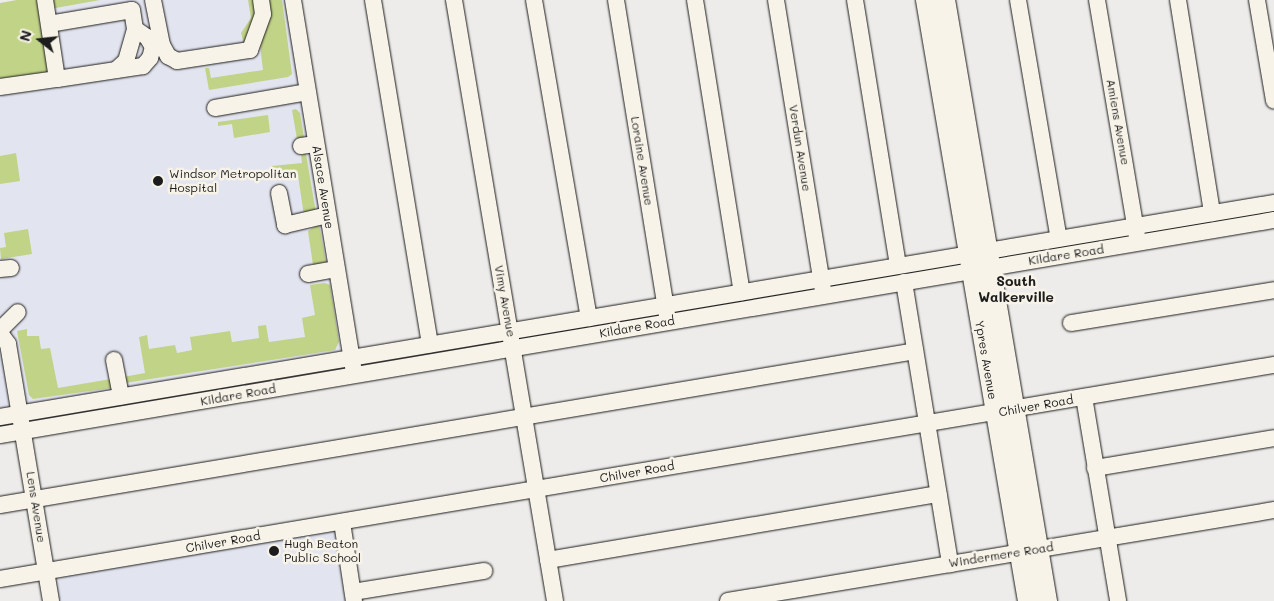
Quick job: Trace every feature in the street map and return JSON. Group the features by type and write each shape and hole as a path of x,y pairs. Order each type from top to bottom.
{"main road":[{"name":"Ypres Avenue","path":"926,0 995,412 1029,551 1047,601"},
{"name":"Ypres Avenue","path":"946,0 1015,409 1029,551 1028,601"}],"street":[{"path":"45,0 57,79"},
{"path":"153,0 162,45 168,56 176,61 250,50 263,14 261,0"},
{"name":"Alsace Avenue","path":"293,0 308,92 309,145 328,215 354,375"},
{"path":"373,0 430,344"},
{"name":"Vimy Avenue","path":"454,0 555,601"},
{"path":"534,0 589,318"},
{"name":"Loraine Avenue","path":"616,0 668,322"},
{"path":"694,0 742,292"},
{"name":"Verdun Avenue","path":"776,0 824,296"},
{"path":"854,0 898,266"},
{"path":"1018,0 1059,239"},
{"name":"Amiens Avenue","path":"1097,0 1138,243"},
{"path":"1178,0 1212,213"},
{"path":"1257,0 1274,101"},
{"path":"0,87 143,66 150,58 153,47 147,37 135,29 132,10 49,24"},
{"path":"215,108 308,92"},
{"path":"279,193 285,225 328,215"},
{"name":"Kildare Road","path":"989,259 1059,239 1274,203"},
{"name":"Kildare Road","path":"0,417 898,266 970,262 1138,243 1274,220"},
{"name":"Kildare Road","path":"0,435 904,282 970,262"},
{"path":"308,274 337,269"},
{"path":"904,282 950,564"},
{"path":"1071,323 1274,290"},
{"path":"0,332 18,312"},
{"name":"Lens Avenue","path":"0,332 8,344 51,601"},
{"path":"0,505 524,415 915,351"},
{"path":"114,360 121,396"},
{"name":"Chilver Road","path":"0,579 1274,366"},
{"path":"1084,397 1118,601"},
{"path":"1095,468 1274,438"},
{"path":"548,560 938,494"},
{"name":"Windermere Road","path":"728,601 1274,510"},
{"path":"342,522 354,597 484,571"}],"shaded area":[{"name":"Windsor Metropolitan Hospital","path":"17,0 285,0 343,343 338,354 0,410 0,3"},
{"name":"Hugh Beaton Public School","path":"340,529 351,601 58,601 58,579 71,573"}],"green space":[{"path":"17,0 38,0 52,65 44,75 0,82 0,3"},
{"path":"50,0 100,0 50,9"},
{"path":"248,0 257,0 259,3 244,44 241,33 251,18"},
{"path":"265,0 282,0 292,74 288,77 209,90 205,68 209,68 211,78 263,70 260,46"},
{"path":"296,109 300,113 304,138 297,139 292,110"},
{"path":"268,115 270,132 234,138 232,124 218,126 218,122"},
{"path":"16,153 20,181 0,184 0,156"},
{"path":"306,154 316,213 304,216 298,175 274,180 272,166 302,163 301,155"},
{"path":"319,224 326,262 313,265 308,231"},
{"path":"28,229 32,254 1,259 0,248 6,247 4,233"},
{"path":"325,283 330,285 339,342 335,350 125,383 123,377 145,373 139,337 147,335 149,349 175,345 177,353 192,350 190,337 230,331 232,342 259,338 258,326 266,325 269,342 305,337 302,318 315,315 310,285"},
{"path":"27,329 27,336 39,336 41,349 50,348 58,388 111,379 111,388 33,399 29,395 17,331"}],"place":[{"name":"Windsor Metropolitan Hospital","path":"158,181"},
{"name":"Hugh Beaton Public School","path":"274,551"}],"district":[{"name":"South Walkerville","path":"1016,290"}]}
